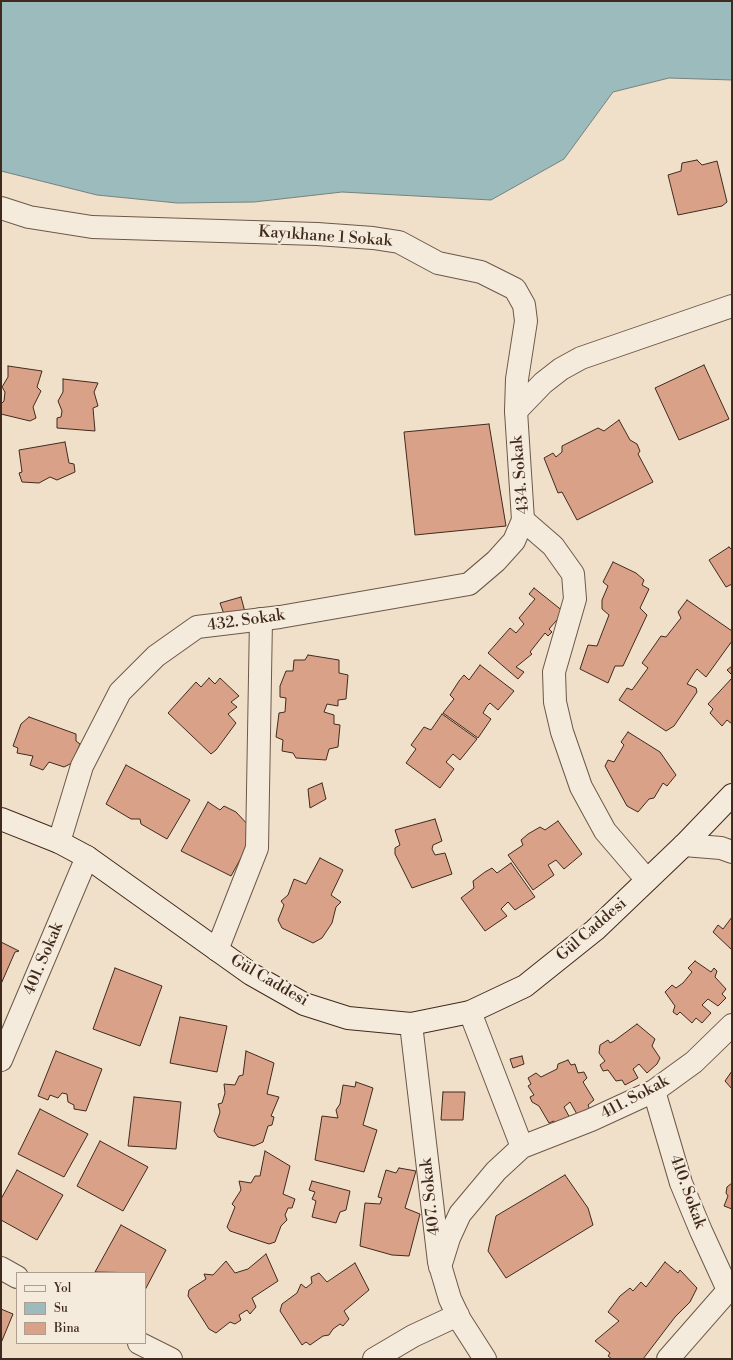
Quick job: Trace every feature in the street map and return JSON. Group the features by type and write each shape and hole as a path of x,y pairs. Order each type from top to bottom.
{"street":[{"name":"Kayıkhane 1 Sokak","path":"1,208 29,217 92,226 317,234 372,238 400,242 438,263 481,272 515,289 524,305 526,321 517,378 516,411"},
{"path":"516,411 543,383 561,369 581,358 732,306"},
{"name":"434. Sokak","path":"516,411 523,520 553,546 573,574 575,599 554,672 554,702 562,732 581,787 606,832 647,880"},
{"name":"432. Sokak","path":"59,842 82,766 120,692 156,656 197,627 261,619 469,584 496,561 514,541 523,520"},
{"path":"217,950 257,848 261,619"},
{"name":"Gül Caddesi","path":"1,820 59,842 87,857 251,974 304,1004 348,1018 411,1024 470,1012 525,986 595,930 684,845 732,795"},
{"path":"684,845 721,848 732,852"},
{"name":"401. Sokak","path":"1,1060 87,857"},
{"path":"470,1012 522,1147"},
{"name":"407. Sokak","path":"411,1024 440,1267 458,1315 469,1337 485,1359"},
{"name":"411. Sokak","path":"440,1267 449,1238 460,1214 496,1171 522,1147 591,1120 654,1091 694,1062 732,1025"},
{"name":"410. Sokak","path":"654,1091 681,1183 701,1231 730,1288"},
{"path":"1,1268 16,1276"},
{"path":"668,1359 730,1288"},
{"path":"374,1359 413,1336 458,1315"},
{"path":"141,1344 171,1359"}],"water":[{"path":"1,1 732,1 732,80 669,78 613,92 564,159 491,200 342,192 254,202 177,203 97,195 1,171"}],"building":[{"path":"697,160 702,165 717,161 727,202 722,206 678,215 668,175 681,171 682,163"},
{"path":"704,365 729,419 679,440 655,388"},
{"path":"8,366 42,371 37,387 41,391 33,407 36,418 30,421 1,414 1,404 4,401 5,392 2,387 8,377"},
{"path":"63,379 98,383 94,392 98,406 93,408 95,431 57,428 57,418 61,417 62,411 58,401 63,392"},
{"path":"619,420 630,440 637,444 640,451 638,454 653,482 577,520 562,492 558,493 544,458 553,453 556,457 562,452 562,446 598,428 604,431"},
{"path":"489,424 506,526 415,535 404,432"},
{"path":"65,442 69,463 74,464 75,472 57,480 50,477 39,483 22,482 19,473 22,472 19,450"},
{"path":"729,547 732,550 732,584 726,587 709,560"},
{"path":"613,562 636,573 644,580 642,585 649,589 640,608 647,615 623,666 615,666 608,683 580,669 588,645 597,646 609,615 602,609 602,600 608,586 603,582"},
{"path":"534,588 564,612 549,629 552,632 548,636 545,633 530,652 532,654 516,667 524,672 518,679 488,653 510,628 516,633 524,624 519,618 535,599 529,594"},
{"path":"241,597 245,612 225,617 220,603"},
{"path":"687,600 732,631 732,641 706,677 697,669 694,673 687,684 696,688 697,692 674,726 666,731 619,700 627,688 632,690 648,668 642,663 661,636 666,637 681,618 678,612"},
{"path":"308,655 339,660 339,673 348,675 346,699 338,700 338,706 327,704 324,712 334,715 334,724 340,725 338,747 329,749 326,760 296,758 293,753 282,751 283,740 276,737 279,713 285,712 286,698 280,697 280,686 286,671 293,671 294,660 305,660"},
{"path":"480,665 514,691 498,710 490,703 487,706 483,713 491,719 478,738 443,713 454,699 450,695 459,681 464,675 469,680"},
{"path":"732,666 732,675 727,670"},
{"path":"209,678 215,684 220,678 239,696 231,702 237,707 228,714 236,723 216,750 211,754 168,713 196,682 201,687"},
{"path":"732,678 732,724 727,720 722,726 710,713 713,709 708,704"},
{"path":"442,714 477,739 460,760 453,754 446,762 454,769 440,788 406,763 416,749 411,745 424,727 431,730"},
{"path":"29,717 76,734 76,741 80,744 72,763 64,767 49,762 43,770 30,765 33,756 17,753 18,748 13,746 21,724"},
{"path":"628,732 660,752 676,775 667,786 663,783 654,798 649,799 638,812 627,806 605,766 608,760 614,762 624,745 621,742"},
{"path":"126,765 190,800 167,839 141,824 140,819 131,819 106,804"},
{"path":"322,783 326,799 310,808 308,789"},
{"path":"208,802 220,810 224,806 236,812 250,827 246,849 231,876 181,851"},
{"path":"435,819 442,841 433,845 432,849 435,855 445,853 452,874 412,888 395,854 395,848 400,845 395,830"},
{"path":"558,821 582,854 564,869 556,860 548,865 554,875 533,890 508,855 523,845 521,840 528,834 540,827 545,830"},
{"path":"320,858 343,870 331,895 341,902 336,907 332,923 322,938 313,943 282,928 278,920 284,905 281,901 288,895 294,879 306,884"},
{"path":"511,863 535,897 515,910 508,902 501,909 507,916 485,931 461,898 474,888 473,881 485,872 492,868 497,873"},
{"path":"732,917 732,950 713,932 718,925 723,929"},
{"path":"1,942 19,951 15,952 1,984"},
{"path":"695,961 711,972 714,968 717,971 715,977 726,989 722,994 726,998 718,1006 708,999 702,1005 711,1013 702,1023 696,1018 692,1023 680,1012 677,1015 673,1012 675,1006 665,992 672,985 676,988 683,983 692,972 688,968"},
{"path":"115,968 162,986 140,1046 93,1029"},
{"path":"180,1017 227,1026 217,1072 170,1063"},
{"path":"637,1024 655,1039 652,1046 660,1058 657,1064 647,1073 639,1064 633,1069 638,1078 625,1085 622,1080 616,1081 608,1070 603,1071 600,1065 605,1061 599,1053 600,1045 608,1040 610,1043 614,1041"},
{"path":"56,1051 102,1069 86,1111 74,1109 74,1105 68,1102 67,1094 62,1093 58,1098 50,1095 48,1100 38,1096"},
{"path":"246,1051 274,1063 267,1094 279,1097 271,1116 274,1117 272,1125 268,1126 263,1142 254,1146 218,1137 214,1131 220,1112 218,1104 222,1103 225,1093 224,1084 235,1085 239,1076 243,1075"},
{"path":"522,1056 524,1064 513,1068 510,1059"},
{"path":"568,1060 571,1065 575,1064 578,1073 584,1072 587,1078 583,1082 594,1100 588,1105 590,1110 578,1116 570,1102 564,1107 571,1120 558,1126 554,1121 549,1123 539,1106 532,1102 530,1097 534,1095 528,1086 531,1084 528,1078 536,1073 541,1077 557,1069 558,1064"},
{"path":"732,1071 732,1089 725,1081"},
{"path":"356,1082 373,1088 363,1125 377,1130 364,1172 315,1160 322,1116 338,1118 336,1110 340,1104 343,1085 355,1087"},
{"path":"443,1092 465,1092 463,1120 441,1120"},
{"path":"134,1097 181,1102 176,1149 128,1146"},
{"path":"40,1109 88,1134 64,1177 18,1154"},
{"path":"100,1141 148,1167 123,1211 77,1186"},
{"path":"265,1151 290,1166 283,1194 295,1199 292,1208 288,1208 285,1215 287,1220 281,1226 275,1242 269,1244 230,1231 227,1227 235,1207 232,1204 241,1190 239,1181 251,1183 255,1176 260,1176"},
{"path":"399,1168 416,1171 405,1208 420,1214 409,1256 392,1255 360,1246 365,1203 380,1204 382,1198 378,1197 386,1170 396,1173"},
{"path":"17,1170 63,1195 37,1240 1,1220 1,1199"},
{"path":"565,1175 588,1208 593,1225 506,1278 488,1251 496,1216"},
{"path":"312,1181 350,1191 346,1210 340,1212 336,1223 312,1217 316,1201 312,1199 315,1192 309,1190"},
{"path":"732,1183 732,1209 724,1206 728,1196 726,1193 727,1187"},
{"path":"121,1225 166,1250 146,1288 146,1272 95,1272"},
{"path":"266,1254 278,1281 252,1298 256,1307 250,1314 247,1310 239,1315 241,1320 235,1324 230,1322 216,1333 209,1329 188,1296 189,1290 206,1279 204,1274 213,1275 226,1261 235,1273 248,1269"},
{"path":"665,1262 678,1273 680,1270 697,1288 690,1302 675,1317 643,1359 612,1359 608,1356 610,1353 595,1341 619,1321 608,1312 620,1296 630,1288 633,1291 641,1282 646,1287"},
{"path":"355,1263 369,1290 344,1311 349,1319 343,1326 340,1324 333,1329 329,1335 323,1336 310,1345 306,1342 302,1345 280,1311 282,1304 297,1293 301,1284 306,1288 312,1283 311,1277 319,1273 327,1282"},
{"path":"1,1309 13,1314 1,1343"}]}
